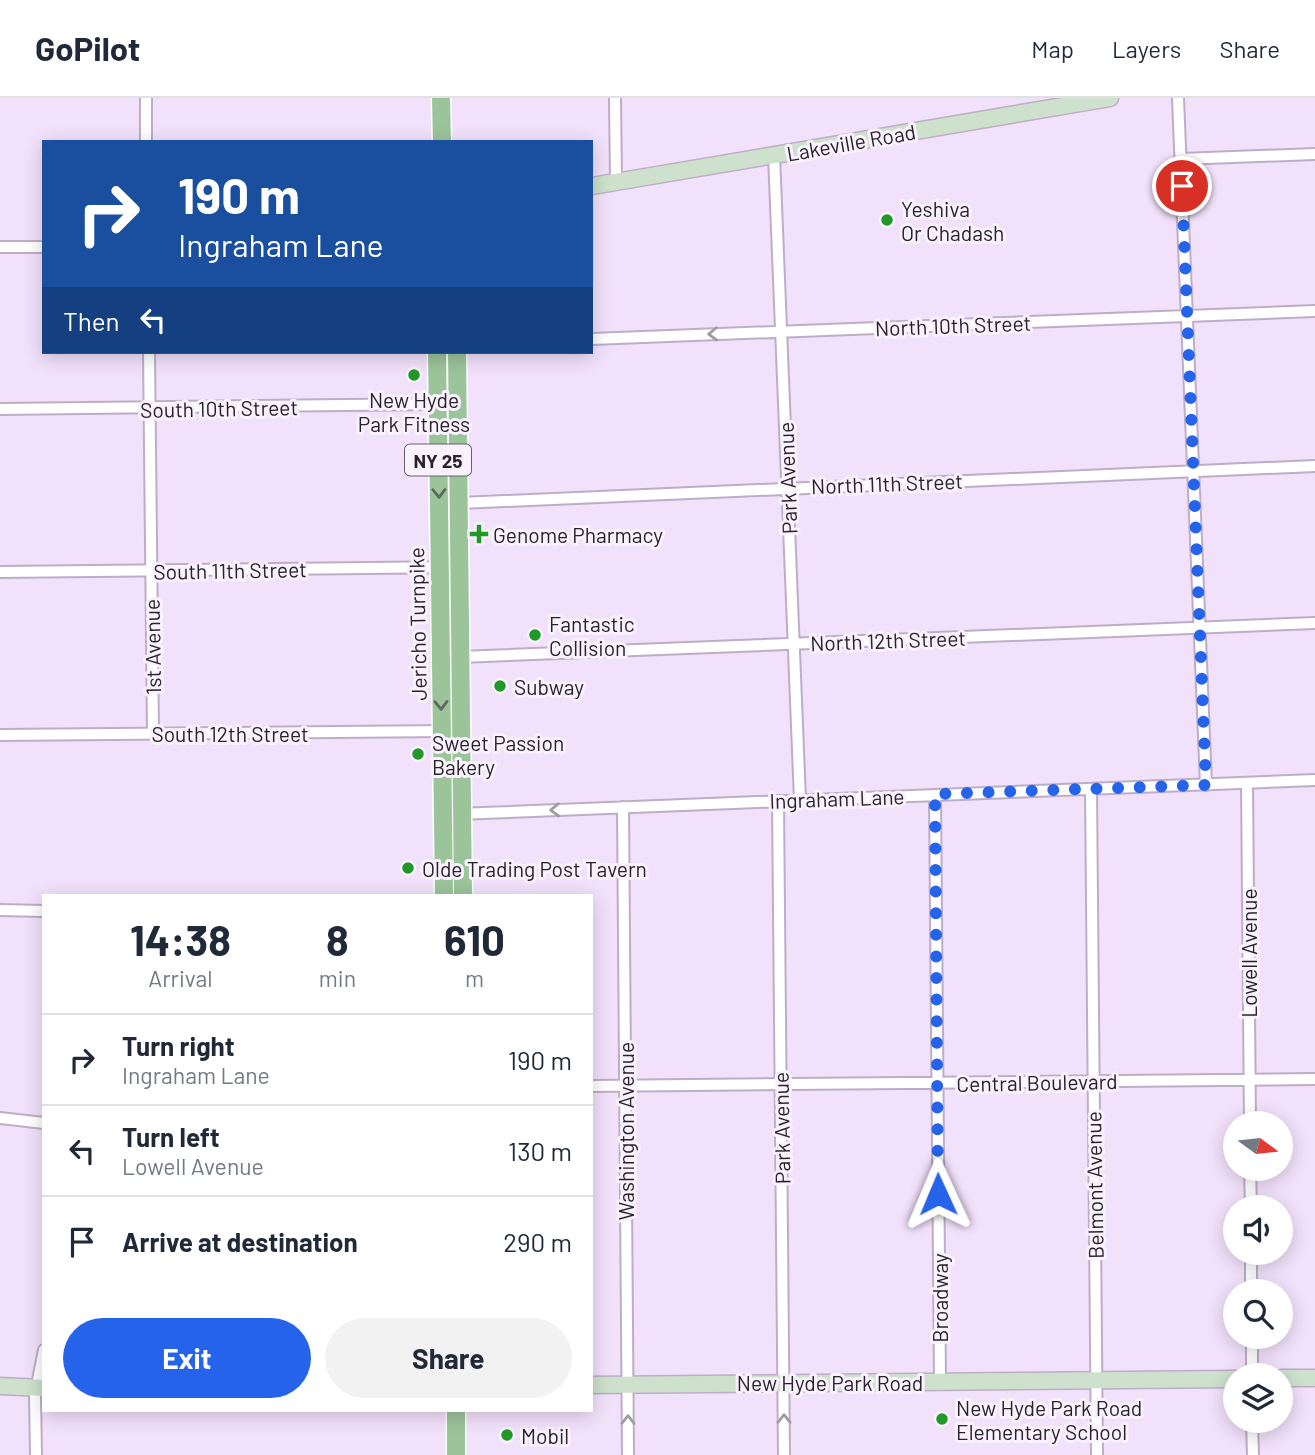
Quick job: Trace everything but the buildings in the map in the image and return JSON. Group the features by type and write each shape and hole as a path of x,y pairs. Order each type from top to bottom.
{"main road":[{"path":"442,98 442,140"},
{"name":"Lakeville Road","path":"593,186 1110,98"},
{"name":"Jericho Turnpike","path":"438,354 444,894"},
{"name":"Jericho Turnpike","path":"457,354 463,894"},
{"path":"440,610 450,621 451,653 460,657"},
{"path":"1293,1378 1315,1378"},
{"name":"New Hyde Park Road","path":"593,1385 1223,1379"},
{"path":"0,1386 40,1387"},
{"path":"456,1412 456,1455"}],"street":[{"path":"146,98 146,140"},
{"path":"615,98 616,183"},
{"path":"1178,98 1206,785"},
{"path":"1181,159 1315,154"},
{"name":"Park Avenue","path":"774,155 800,800"},
{"path":"0,247 42,247"},
{"name":"North 10th Street","path":"593,339 1315,311"},
{"name":"1st Avenue","path":"149,354 153,733"},
{"name":"South 10th Street","path":"0,409 438,404"},
{"name":"North 11th Street","path":"460,503 1315,466"},
{"name":"South 11th Street","path":"0,572 459,567"},
{"name":"North 12th Street","path":"460,657 1315,623"},
{"name":"South 12th Street","path":"0,735 461,731"},
{"name":"Ingraham Lane","path":"443,816 1315,780"},
{"name":"Lowell Avenue","path":"1247,783 1250,1111"},
{"name":"Belmont Avenue","path":"1091,789 1097,1455"},
{"name":"Broadway","path":"935,794 940,1381"},
{"name":"Park Avenue","path":"778,801 784,1455"},
{"name":"Washington Avenue","path":"623,807 628,1455"},
{"path":"0,910 42,911"},
{"name":"Central Boulevard","path":"593,1086 1315,1079"},
{"path":"0,1118 42,1123"},
{"path":"36,1455 42,1368"},
{"path":"1252,1433 1253,1455"}],"place":[{"name":"Yeshiva Or Chadash","path":"887,220"},
{"name":"New Hyde Park Fitness","path":"414,375"},
{"name":"Genome Pharmacy","path":"479,534"},
{"name":"Fantastic Collision","path":"535,635"},
{"name":"Subway","path":"500,686"},
{"name":"Sweet Passion Bakery","path":"418,754"},
{"name":"Olde Trading Post Tavern","path":"408,868"},
{"name":"New Hyde Park Road Elementary School","path":"942,1419"},
{"name":"Mobil","path":"507,1435"}],"route":[{"path":"938,1194 935,794 1206,785 1182,186"}]}
